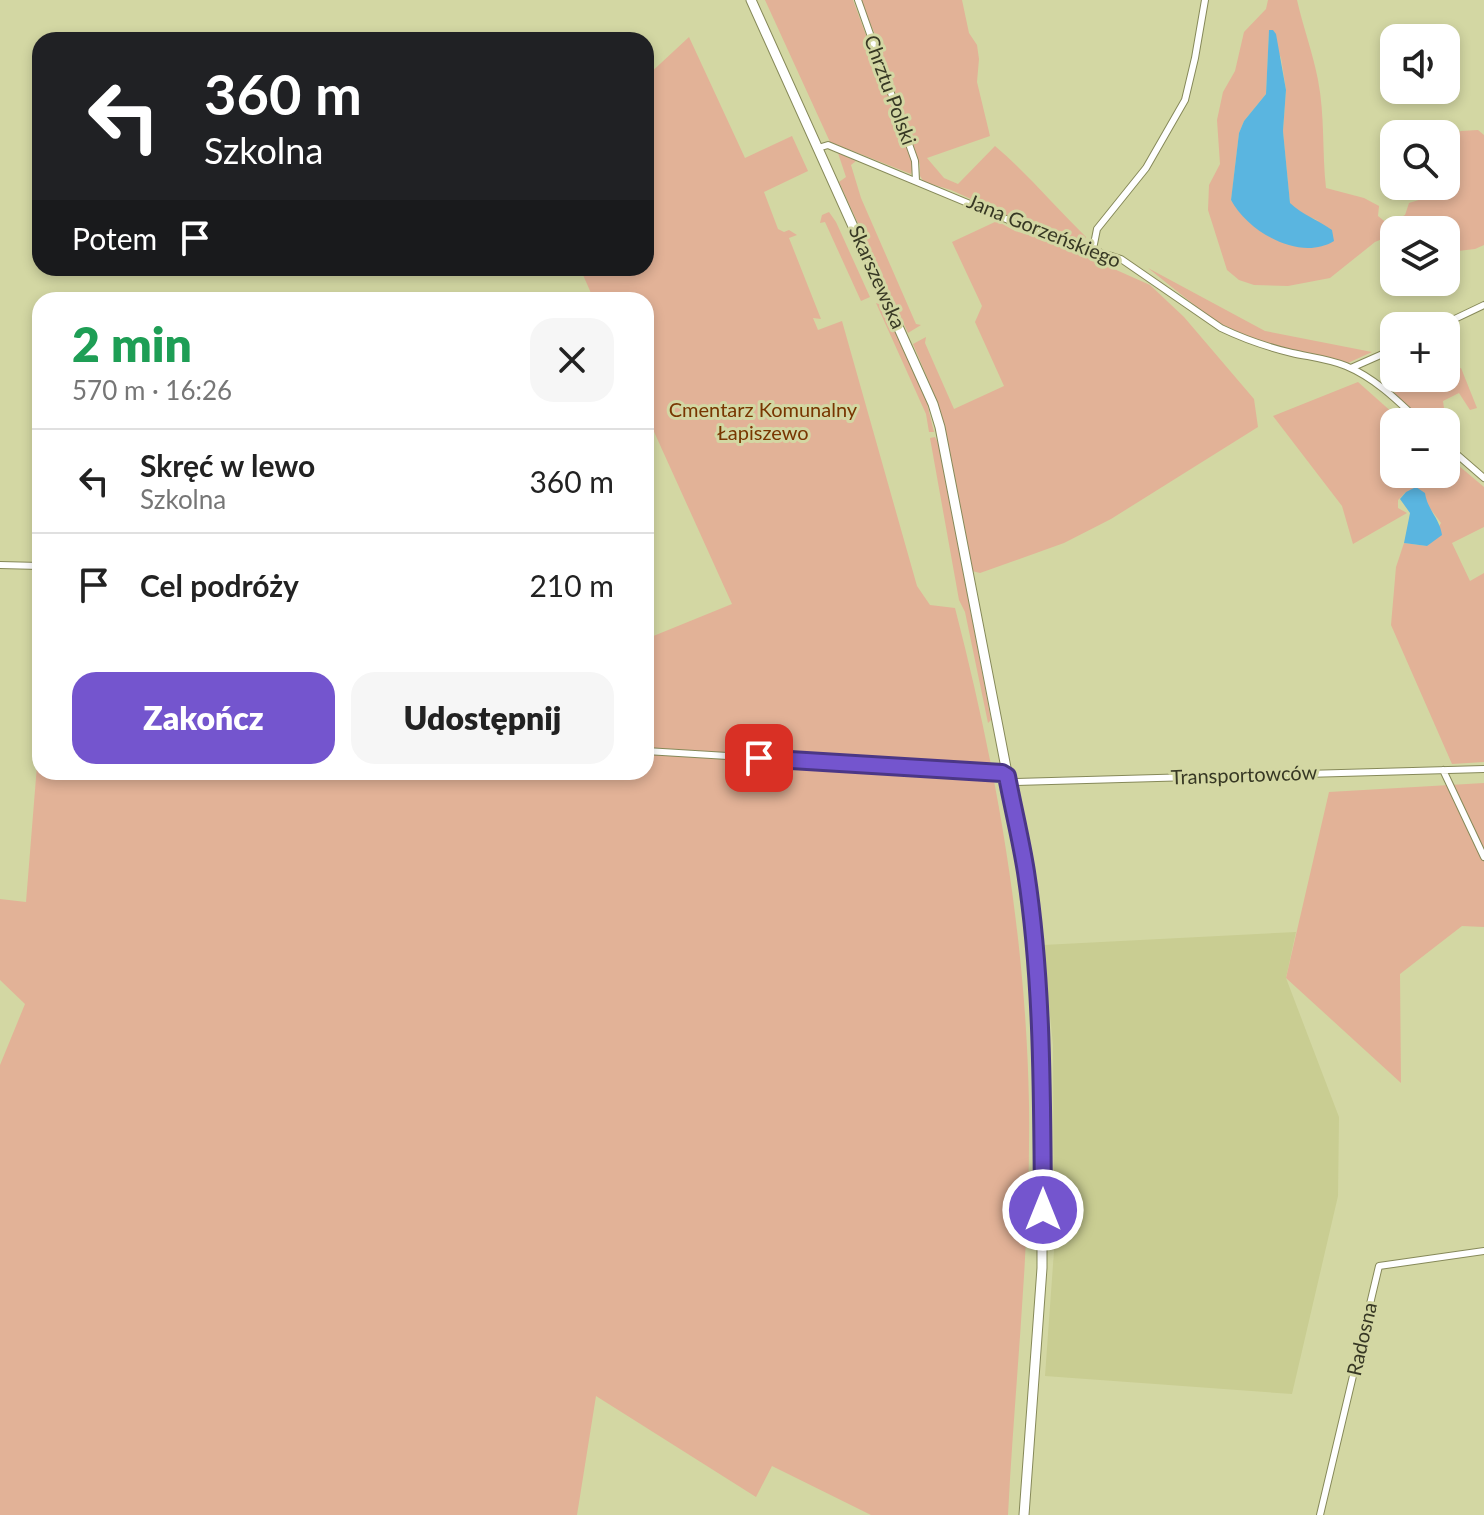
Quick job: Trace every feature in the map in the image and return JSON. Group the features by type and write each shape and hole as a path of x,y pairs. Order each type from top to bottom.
{"main road":[{"name":"Skarszewska","path":"751,0 929,393 940,427 1026,871 1032,920 1042,1105 1042,1268 1024,1515"}],"street":[{"name":"Chrztu Polski","path":"858,0 915,161 916,181"},
{"path":"1093,249 1097,229 1146,168 1185,100 1205,0"},
{"name":"Jana Gorzeńskiego","path":"818,148 828,145 1042,234 1121,259 1221,328 1256,343 1351,368 1386,391 1405,408"},
{"path":"1460,316 1484,305"},
{"path":"1351,368 1380,355"},
{"path":"1460,457 1484,478"},
{"path":"0,565 32,566"},
{"path":"654,751 1002,773 1007,776"},
{"name":"Transportowców","path":"1007,776 1012,782 1484,769"},
{"path":"1443,770 1484,857"},
{"name":"Radosna","path":"1320,1515 1379,1266 1484,1251"}],"shaded area":[{"path":"1296,932 1286,978 1339,1117 1338,1196 1292,1394 1045,1376 1054,1251 1053,1045 1043,945"}],"green space":[{"path":"765,0 853,0 908,148 913,167 911,174 830,142"},
{"path":"860,0 962,0 969,33 977,45 977,82 990,136 927,158 944,178 958,184 995,146 1086,237 1082,242 1017,220 951,190 924,182 877,39"},
{"path":"1268,0 1297,0 1320,94 1326,188 1364,198 1379,206 1380,240 1330,278 1288,286 1254,285 1239,280 1227,270 1208,210 1209,185 1220,164 1217,120 1223,92 1235,71 1244,32 1266,9","holes":["1269,31 1281,58 1286,90 1283,131 1290,204 1300,213 1319,221 1231,201 1239,133 1244,121 1266,94"]},
{"name":"Cmentarz Komunalny Łapiszewo","path":"689,37 745,158 792,136 808,171 764,192 778,229 797,235 789,238 821,319 813,318 818,330 842,321 917,586 930,605 955,608 970,669 1007,854 1027,1041 1029,1155 1025,1258 1008,1515 871,1515 772,1466 756,1497 596,1396 577,1515 0,1515 0,1065 25,1004 0,980 0,899 26,902 36,780 654,780 654,636 732,604 654,432 654,292 590,292 584,276 654,276 654,70"},
{"path":"1478,130 1484,135 1484,245 1460,251 1460,216 1403,216 1409,203 1419,200 1460,200 1460,131"},
{"path":"838,153 856,161 851,165 861,198 916,324 921,325 908,333 839,182 846,177"},
{"path":"829,212 870,297 861,301 825,222 820,223 822,215"},
{"path":"997,221 1150,285 1184,317 1254,399 1258,427 1111,519 1064,543 980,573 972,571 944,426 913,344 926,337 925,343 954,409 1004,386 975,322 982,306 952,242"},
{"path":"1148,268 1265,331 1372,352 1348,363 1245,335 1213,320"},
{"path":"876,303 886,307 924,391 934,432 929,432 926,414"},
{"path":"1460,368 1477,408 1470,410 1459,393 1443,401 1444,408 1410,408 1393,393 1460,392"},
{"path":"1358,382 1387,408 1380,408 1380,488 1460,488 1460,467 1484,487 1484,527 1452,543 1470,581 1484,573 1484,762 1452,764 1391,625 1396,567 1404,543 1427,546 1441,523 1426,503 1425,493 1406,492 1398,500 1398,508 1407,513 1353,544 1342,506 1273,416"},
{"path":"935,437 991,720 988,723 965,612 959,600 930,438"},
{"path":"1484,783 1484,927 1462,926 1400,974 1401,1083 1286,978 1329,792"}],"water":[{"path":"1269,30 1276,34 1286,90 1283,131 1290,203 1332,230 1334,241 1321,247 1291,246 1262,233 1249,223 1231,200 1239,133 1244,121 1266,94"},
{"path":"1418,488 1425,493 1439,524 1442,535 1427,546 1404,543 1410,513 1400,499 1406,492"}],"route":[{"path":"759,758 1002,773 1007,776 1026,871 1034,953 1042,1091 1043,1210"}]}
